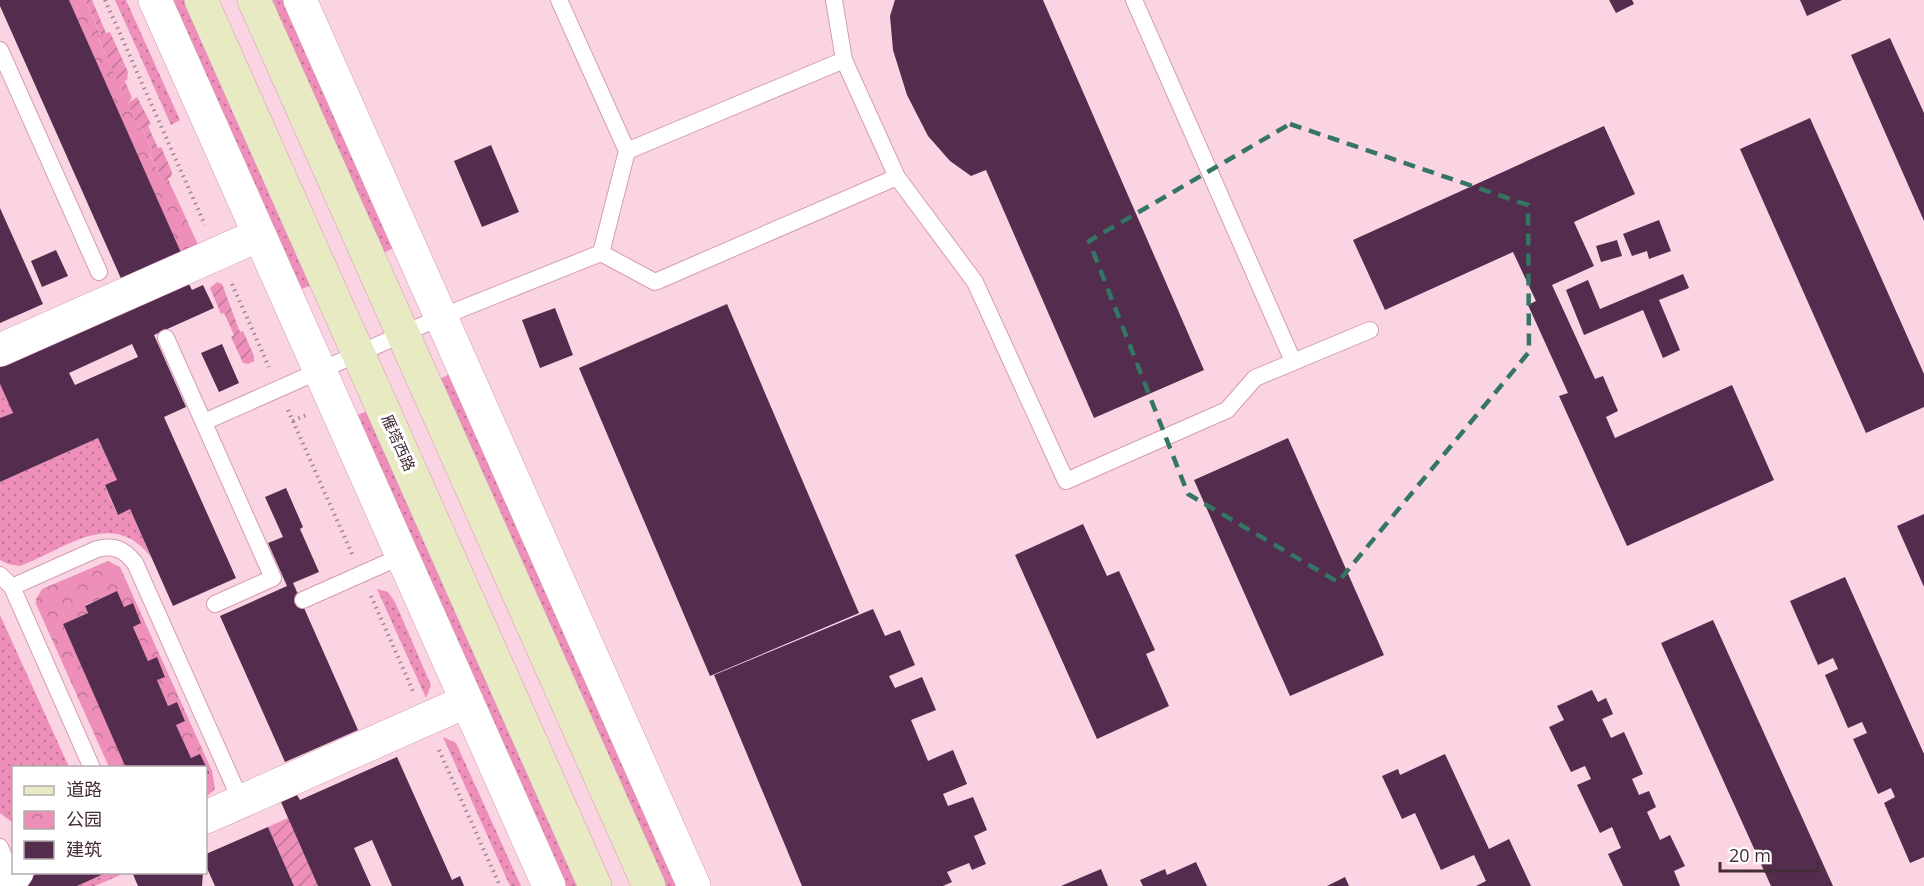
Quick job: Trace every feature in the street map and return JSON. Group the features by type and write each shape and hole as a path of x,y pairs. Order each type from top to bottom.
{"main road":[{"name":"雁塔西路","path":"201,0 595,886"},
{"path":"254,0 649,886"}],"street":[{"path":"155,0 549,886"},
{"path":"300,0 694,886"},
{"path":"0,350 259,235"},
{"path":"207,817 466,700"}],"lane":[{"path":"559,0 627,150 601,253"},
{"path":"834,0 844,60 897,177 975,282 1066,481 1227,410 1255,378 1370,330"},
{"path":"1134,0 1293,361"},
{"path":"0,50 99,272"},
{"path":"627,150 844,60"},
{"path":"601,253 655,282 897,177"},
{"path":"204,422 441,317 601,253"},
{"path":"166,338 273,578 215,604"},
{"path":"91,766 6,581 108,546 119,548 135,563 241,801"},
{"path":"303,600 402,556"},
{"path":"0,847 13,880"}],"path":[{"path":"105,0 500,886"}],"highlighted area":[{"path":"1290,124 1528,205 1529,352 1338,582 1188,494 1089,241"}],"green space":[{"path":"69,0 85,0 101,36 98,38 117,79 125,81 132,98 128,103 152,151 149,153 161,178 168,179 200,249 183,257"},
{"path":"85,0 92,0 106,33 110,32 128,72 127,80 121,82 117,80 98,37 101,35"},
{"path":"115,0 126,0 180,120 171,125"},
{"path":"163,0 186,0 313,284 293,293"},
{"path":"268,0 291,0 400,245 381,254"},
{"path":"137,97 151,124 148,126 158,148 161,147 172,172 171,177 165,180 161,178 149,152 152,150 142,128 139,130 128,103"},
{"path":"217,282 222,284 240,332 243,331 254,356 254,361 248,364 243,363 231,337 234,335 224,313 221,314 210,288"},
{"path":"457,371 686,886 663,886 437,380"},
{"path":"0,384 13,413 0,418"},
{"path":"369,410 581,886 557,886 349,419"},
{"path":"98,438 117,480 105,486 117,514 130,509 151,557 136,542 121,535 105,533 71,542 20,566 0,560 0,482"},
{"path":"108,561 120,567 212,771 215,789 207,796 207,766 200,755 191,758 176,725 185,721 177,702 168,706 157,680 165,676 157,658 148,661 133,627 141,622 133,604 124,607 117,592 85,605 88,613 63,624 126,766 109,766 36,604 36,599 42,589"},
{"path":"377,589 388,592 395,602 431,685 426,698"},
{"path":"0,615 69,766 12,766 12,822 0,813"},
{"path":"443,737 456,743 521,886 510,886"},
{"path":"288,818 318,886 294,886 268,827"},
{"path":"104,874 123,874 95,886 77,886"}],"building":[{"path":"0,0 69,0 183,257 123,283 0,6"},
{"path":"895,0 1043,0 1204,370 1094,418 986,170 971,176 950,161 928,136 907,95 893,50 890,16"},
{"path":"1609,0 1632,0 1634,4 1616,13"},
{"path":"1800,0 1842,0 1807,16"},
{"path":"1890,38 1924,113 1924,221 1851,55"},
{"path":"1810,118 1924,374 1924,407 1866,433 1740,149"},
{"path":"1604,126 1635,194 1574,222 1594,266 1552,285 1595,379 1603,376 1618,411 1606,417 1615,438 1732,385 1774,480 1627,546 1559,396 1568,393 1528,305 1536,301 1513,252 1385,310 1353,240"},
{"path":"491,145 519,212 482,227 454,161"},
{"path":"0,208 43,304 0,323"},
{"path":"1659,220 1671,251 1649,259 1647,251 1632,256 1623,234"},
{"path":"1617,240 1622,256 1601,262 1596,246"},
{"path":"56,250 68,276 42,287 31,261"},
{"path":"1683,274 1689,288 1659,300 1680,350 1663,358 1643,310 1584,335 1566,290 1588,280 1600,309"},
{"path":"187,280 192,290 203,285 214,308 154,335 186,407 164,417 236,578 173,606 130,509 118,515 105,485 117,480 98,438 0,482 0,418 13,413 0,384 0,367","holes":["132,344 138,357 75,385 69,373"]},
{"path":"727,304 859,613 710,676 579,368"},
{"path":"555,308 573,355 540,368 522,320"},
{"path":"222,344 239,383 219,392 201,353"},
{"path":"1288,438 1384,655 1290,696 1194,480"},
{"path":"286,488 303,527 300,529 319,572 293,583 358,730 285,762 220,616 287,586 268,543 283,537 265,497"},
{"path":"1924,514 1924,587 1897,526"},
{"path":"1083,524 1107,576 1119,571 1155,650 1146,654 1169,706 1097,739 1015,555"},
{"path":"1845,577 1924,754 1924,857 1910,863 1884,803 1895,797 1891,788 1878,794 1853,739 1867,733 1862,722 1848,728 1825,675 1838,669 1833,658 1818,665 1790,601"},
{"path":"117,591 124,607 133,603 141,623 133,627 148,661 157,657 165,677 157,680 168,706 177,702 185,721 176,725 191,758 200,754 206,766 125,766 63,624 88,613 85,606"},
{"path":"873,609 885,636 900,630 915,665 889,676 895,688 922,677 936,710 911,720 928,761 953,750 967,784 943,794 948,806 973,797 987,830 974,836 986,864 972,870 969,863 947,872 952,882 943,886 802,886 714,675"},
{"path":"1713,620 1833,886 1771,886 1661,643"},
{"path":"1592,690 1598,702 1606,698 1613,714 1602,719 1611,738 1624,732 1643,774 1632,779 1639,795 1649,791 1656,807 1647,812 1660,840 1670,835 1685,866 1674,871 1680,886 1623,886 1608,854 1621,848 1612,827 1600,833 1577,785 1591,779 1585,766 1571,772 1549,727 1564,720 1557,706"},
{"path":"1445,754 1489,849 1509,839 1531,886 1476,886 1486,881 1474,855 1441,870 1415,813 1402,819 1382,776 1398,769 1400,775"},
{"path":"397,757 452,880 460,876 464,886 392,886 372,840 354,848 371,886 318,886 281,802 297,795 300,800"},
{"path":"268,827 294,886 215,886 207,868 207,854"},
{"path":"1196,862 1207,886 1143,886 1140,880 1165,869 1167,875"},
{"path":"1101,869 1108,886 1061,886"},
{"path":"37,874 104,874 77,886 24,886 28,878"},
{"path":"133,874 203,874 202,886 138,886"},
{"path":"1345,877 1349,886 1327,886"}]}
